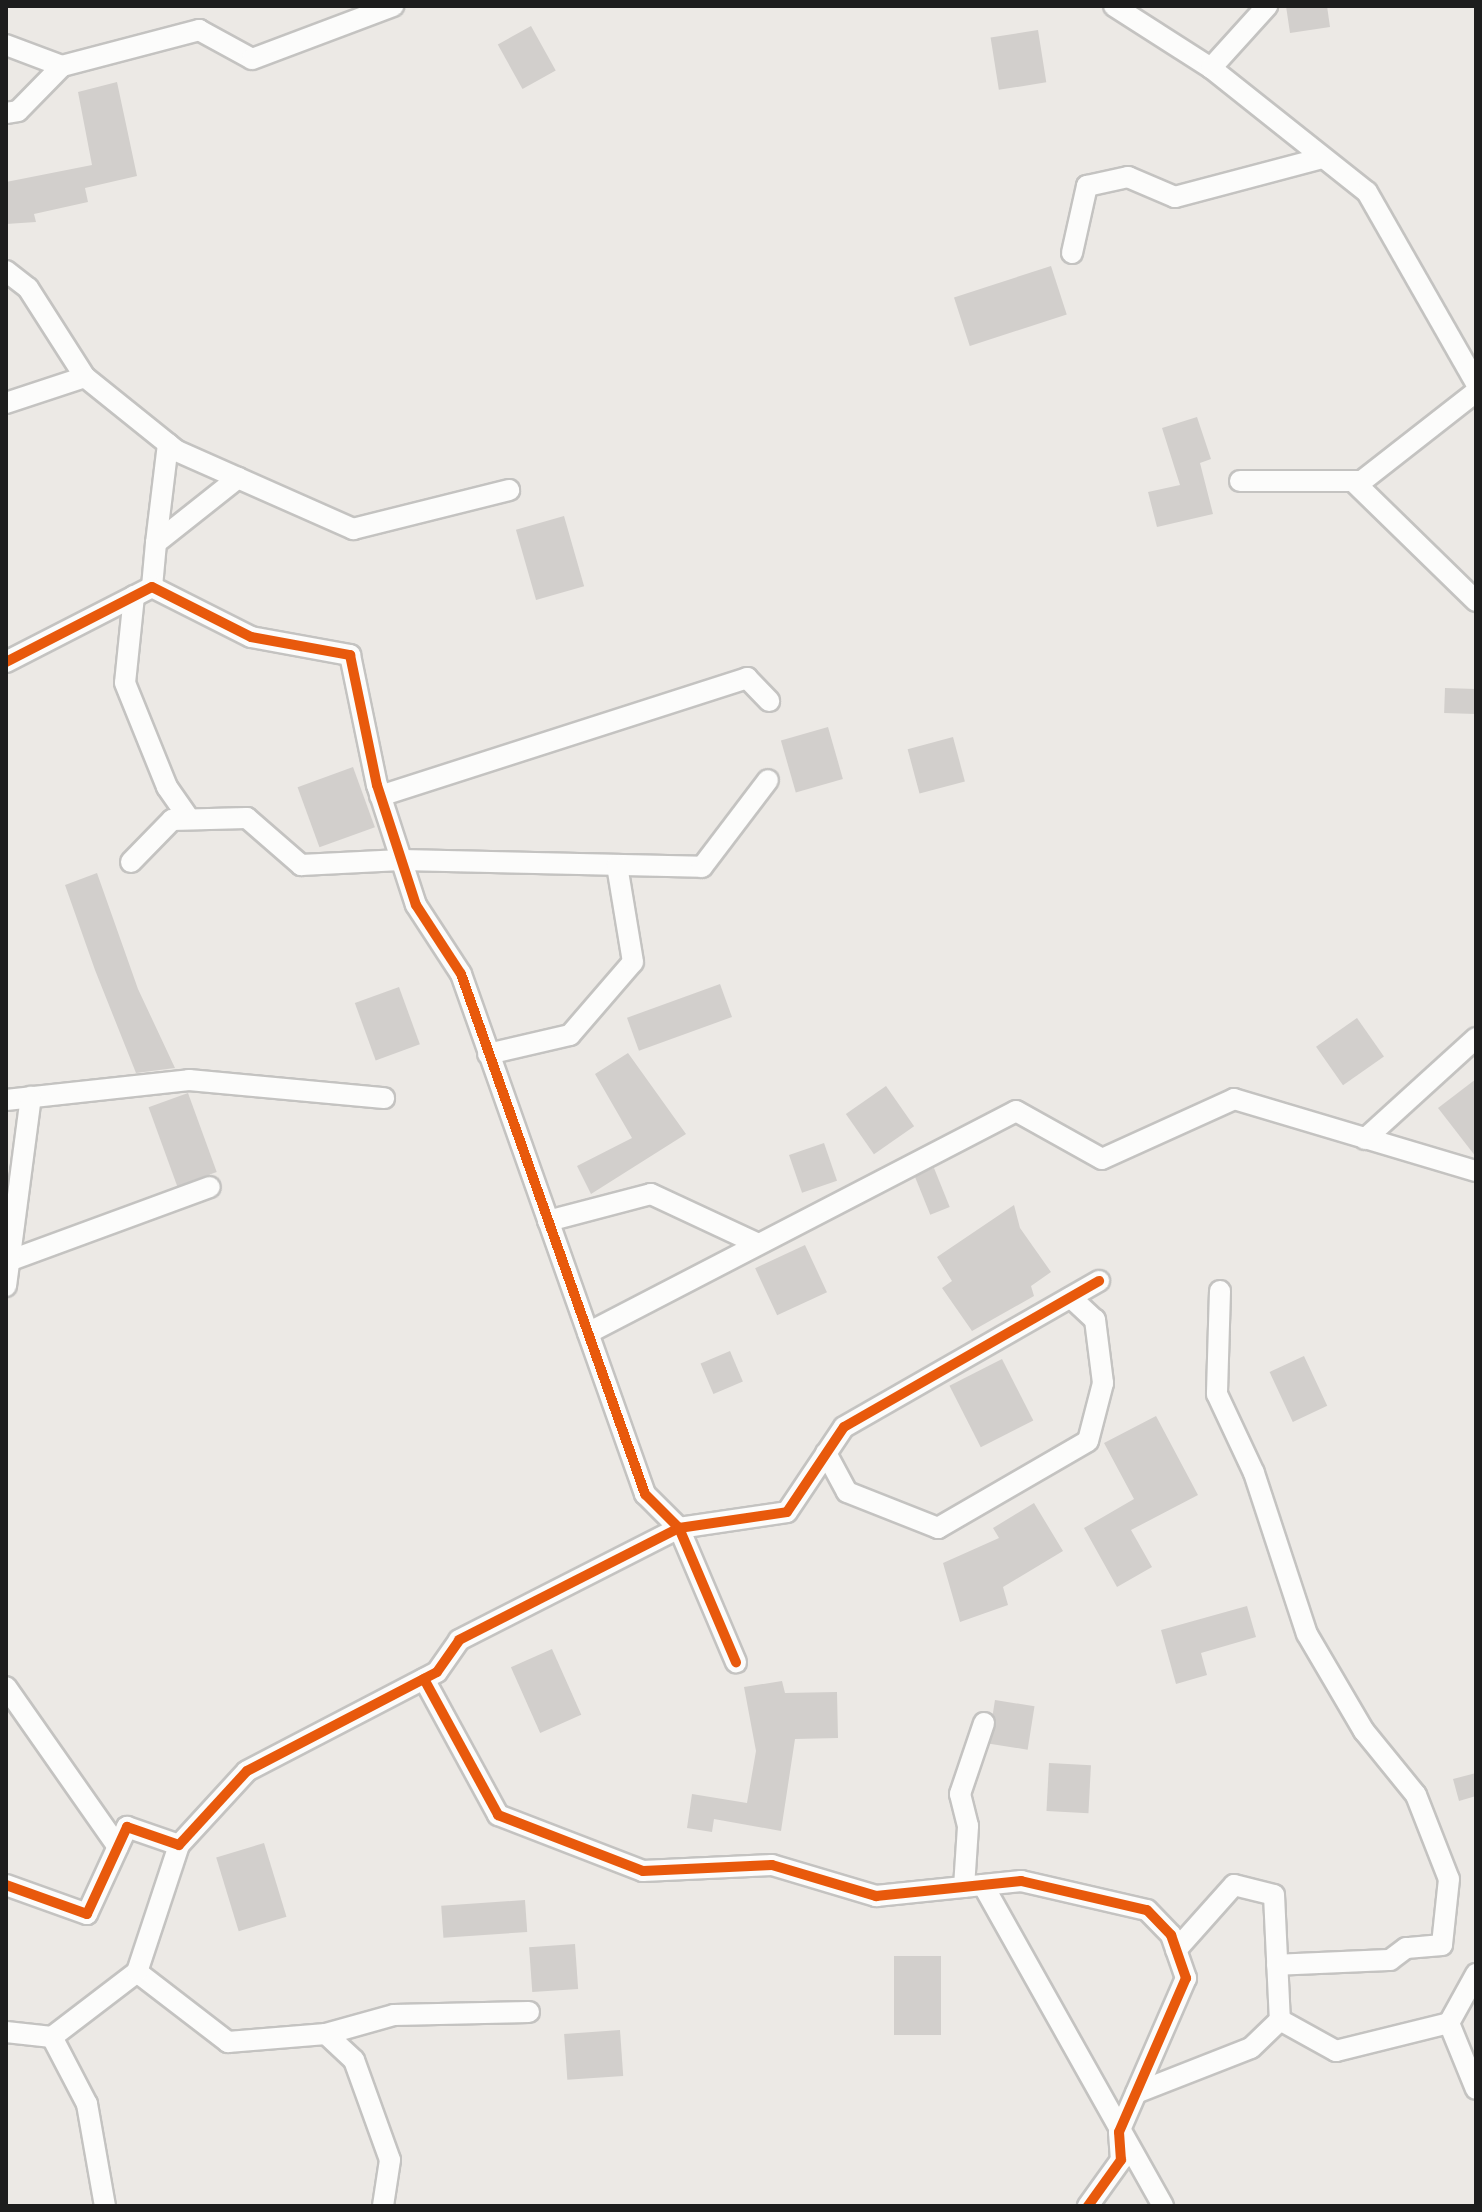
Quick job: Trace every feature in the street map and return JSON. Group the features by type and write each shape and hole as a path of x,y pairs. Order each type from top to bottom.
{"street":[{"path":"6,113 18,111 62,66 199,30 252,59 393,6"},
{"path":"1114,6 1211,68 1367,192 1403,245 1476,383"},
{"path":"1211,68 1267,6"},
{"path":"6,45 62,66"},
{"path":"1072,253 1087,186 1128,177 1175,197 1323,158"},
{"path":"6,271 28,288 85,377 168,444 353,529 509,490"},
{"path":"6,403 85,377"},
{"path":"1240,481 1353,481 1476,392"},
{"path":"168,444 156,543 125,683 167,787 189,819"},
{"path":"156,543 238,478"},
{"path":"1353,481 1476,601"},
{"path":"6,662 143,592 251,637 350,655 380,796 416,905 461,974 645,1494 679,1528 736,1662"},
{"path":"380,796 747,678 769,701"},
{"path":"131,862 172,820 247,818 301,865 401,860 702,867 768,780"},
{"path":"488,1054 570,1035 633,962 617,865"},
{"path":"1365,1139 1476,1038"},
{"path":"6,1100 189,1080 384,1098"},
{"path":"6,1286 31,1097"},
{"path":"588,1333 1016,1111 1102,1159 1234,1099 1476,1171"},
{"path":"8,1261 210,1187"},
{"path":"548,1221 651,1194 758,1244"},
{"path":"6,2032 52,2037 137,1972 179,1845 247,1771 424,1679 459,1640 679,1528 787,1512 844,1427 1099,1281"},
{"path":"1220,1291 1217,1394 1254,1473 1307,1634 1364,1731 1416,1795 1449,1879 1442,1945 1406,1948 1390,1960 1277,1965"},
{"path":"826,1453 847,1492 938,1528 1088,1441 1101,1368 1095,1320 1071,1298"},
{"path":"424,1679 498,1815 643,1871 772,1865 876,1896 1021,1881 1147,1910 1176,1950 1186,1978 1119,2132 1121,2160 1088,2206"},
{"path":"6,1687 118,1847"},
{"path":"984,1723 960,1794 968,1826 973,1886 1163,2206"},
{"path":"6,1885 87,1914 127,1827 179,1845"},
{"path":"1136,2093 1251,2048 1280,2020 1274,1895 1234,1885 1176,1950"},
{"path":"137,1972 228,2042 326,2034 394,2015 529,2012"},
{"path":"1280,2020 1336,2051 1449,2023 1476,1974"},
{"path":"1449,2023 1476,2089"},
{"path":"326,2034 354,2060 390,2160 383,2206"},
{"path":"52,2037 87,2104 105,2206"}],"building":[{"path":"1286,6 1327,6 1330,27 1290,33"},
{"path":"531,26 556,71 522,89 498,44"},
{"path":"1038,30 1046,82 999,90 991,38"},
{"path":"117,82 137,176 85,188 88,202 34,214 36,222 6,224 6,182 92,165 78,92"},
{"path":"1051,266 1067,315 970,346 954,298"},
{"path":"1197,417 1211,459 1200,463 1213,514 1157,527 1148,492 1180,485 1162,428"},
{"path":"564,516 584,586 536,600 516,530"},
{"path":"1445,688 1476,689 1475,714 1444,713"},
{"path":"828,727 843,779 796,792 781,741"},
{"path":"953,737 965,781 920,794 908,749"},
{"path":"353,767 375,827 319,847 298,787"},
{"path":"97,873 138,989 175,1068 136,1073 65,885"},
{"path":"720,984 732,1017 639,1051 627,1018"},
{"path":"399,987 420,1044 376,1060 355,1003"},
{"path":"1357,1018 1384,1057 1343,1085 1316,1047"},
{"path":"628,1053 686,1134 591,1194 577,1166 632,1138 595,1074"},
{"path":"1476,1079 1476,1157 1438,1108"},
{"path":"886,1086 914,1126 874,1154 846,1114"},
{"path":"188,1093 217,1172 177,1186 149,1107"},
{"path":"824,1143 837,1181 802,1193 789,1155"},
{"path":"934,1168 950,1207 930,1215 915,1176"},
{"path":"1014,1205 1020,1228 1051,1272 1031,1286 1034,1296 972,1331 942,1288 952,1281 937,1257"},
{"path":"805,1245 827,1292 777,1315 755,1268"},
{"path":"730,1351 743,1381 713,1394 701,1364"},
{"path":"1304,1356 1327,1406 1293,1422 1270,1372"},
{"path":"1002,1359 1033,1420 981,1447 949,1386"},
{"path":"1156,1416 1198,1495 1131,1530 1152,1567 1117,1587 1084,1528 1134,1499 1104,1443"},
{"path":"1034,1503 1063,1551 1003,1587 1008,1605 960,1622 943,1563 999,1538 993,1528"},
{"path":"1247,1606 1256,1637 1201,1653 1207,1675 1176,1684 1161,1630"},
{"path":"552,1649 581,1715 540,1733 511,1667"},
{"path":"782,1681 785,1693 837,1692 838,1738 795,1739 781,1831 714,1819 712,1832 687,1828 692,1794 747,1803 756,1751 744,1687"},
{"path":"995,1700 1035,1706 1028,1750 988,1743"},
{"path":"1049,1763 1091,1765 1088,1813 1046,1811"},
{"path":"1476,1773 1476,1796 1459,1801 1453,1779"},
{"path":"264,1843 287,1917 239,1931 216,1858"},
{"path":"525,1900 527,1932 443,1938 441,1906"},
{"path":"575,1944 578,1989 532,1992 529,1947"},
{"path":"894,1956 941,1956 941,2035 894,2035"},
{"path":"620,2030 623,2076 567,2080 564,2034"}],"cycle path":[{"path":"6,662 152,587 251,637 350,655 377,785 416,905 461,974 645,1494 679,1528 736,1662"},
{"path":"6,1885 87,1914 127,1827 179,1845 247,1771 437,1672 459,1640 679,1528 787,1512 844,1427 1099,1281"},
{"path":"424,1679 498,1815 643,1871 772,1865 876,1896 1021,1881 1147,1910 1171,1935 1186,1978 1119,2132 1121,2160 1088,2206"}]}
